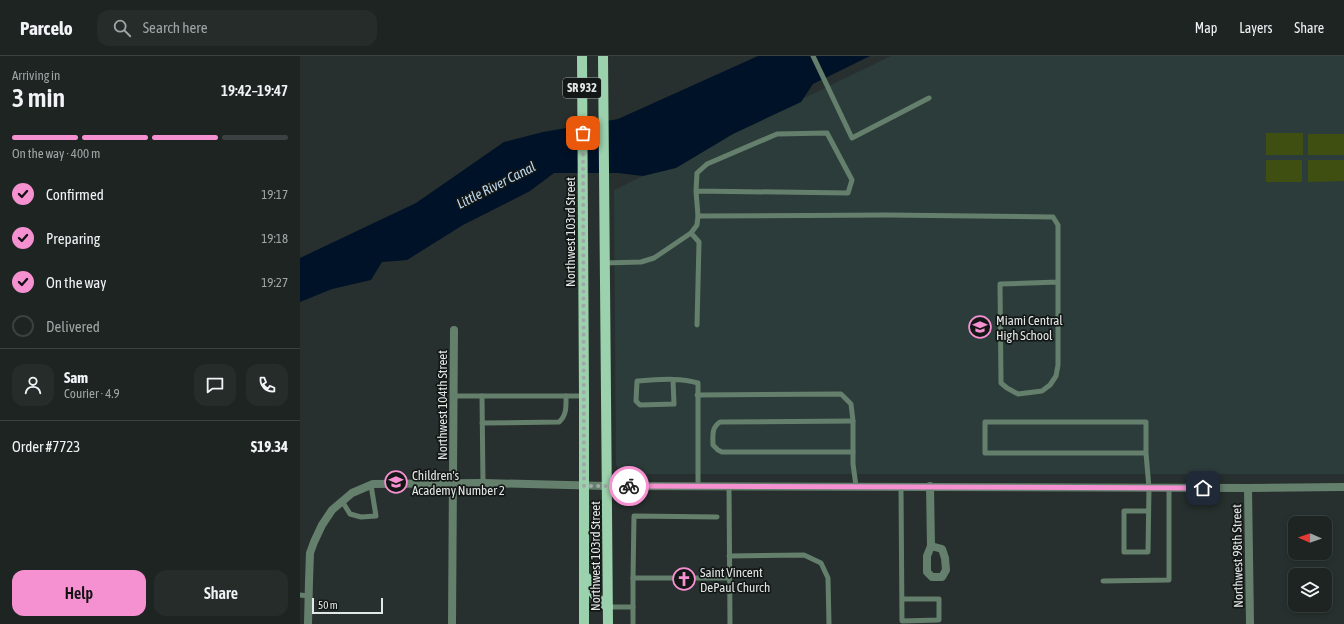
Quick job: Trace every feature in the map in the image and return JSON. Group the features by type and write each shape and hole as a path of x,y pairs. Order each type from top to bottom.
{"main road":[{"name":"Northwest 103rd Street","path":"582,56 584,624"},
{"name":"Northwest 103rd Street","path":"603,56 608,624"},
{"path":"584,568 591,591 598,600 608,607"}],"street":[{"name":"Northwest 104th Street","path":"452,624 454,330"},
{"path":"308,624 304,596 310,553 322,525 332,510 352,493 380,483 584,486 930,486 1149,488 1344,487"},
{"path":"930,486 931,546"},
{"name":"Northwest 98th Street","path":"1248,488 1250,624"}],"lane":[{"path":"813,56 852,138 929,98"},
{"path":"604,263 641,262 654,258 691,233 696,226 698,216 696,191 697,173 707,164 777,134 827,133 852,180 848,193 696,191"},
{"path":"698,216 888,215 1053,217 1058,224 1058,282 1058,365 1056,376 1050,385 1042,391 1018,394 1001,383 1000,284 1058,282"},
{"path":"691,233 699,242 698,325"},
{"path":"674,380 674,404 640,405 636,401 637,381 674,380 687,380 698,383 698,486"},
{"path":"697,395 841,394 851,404 853,421 853,464 856,486"},
{"path":"454,396 584,396"},
{"path":"482,396 483,484"},
{"path":"482,423 559,422 563,418 566,409 566,396"},
{"path":"853,421 720,422 715,425 713,431 713,445 722,452 853,452"},
{"path":"1146,453 985,453 985,422 1146,422 1146,453 1149,488 1148,552 1124,552 1124,511 1148,511"},
{"path":"342,501 350,514 360,517 376,516 371,485"},
{"path":"729,486 730,624"},
{"path":"901,486 902,621 939,620 939,599 902,599"},
{"path":"1103,581 1169,580 1169,488"},
{"path":"633,624 634,516 717,517"},
{"path":"729,556 804,555 821,564 828,578 829,624"},
{"path":"633,578 729,578"},
{"path":"608,607 633,607"}],"shaded area":[{"name":"Miami Central High School","path":"891,56 1344,56 1344,474 626,474 620,471 616,465 614,190"}],"green space":[{"path":"1266,133 1303,133 1303,155 1266,155"},
{"path":"1308,134 1344,134 1344,155 1308,155"},
{"path":"1266,160 1302,160 1302,182 1266,182"},
{"path":"1308,160 1344,160 1344,181 1308,182"}],"water":[{"name":"Little River Canal","path":"758,56 870,56 813,84 801,102 733,134 676,168 643,176 618,173 554,173 530,191 463,225 407,260 382,262 371,280 332,289 300,302 300,258 416,203 504,142 543,132 618,119"}],"way so far":[{"path":"583,133 584,486 629,486"}],"place":[{"name":"Miami Central High School","path":"980,327"},
{"name":"Children's Academy Number 2","path":"396,482"},
{"name":"Saint Vincent DePaul Church","path":"684,579"}],"route":[{"path":"629,486 1016,486 1203,488"}]}
